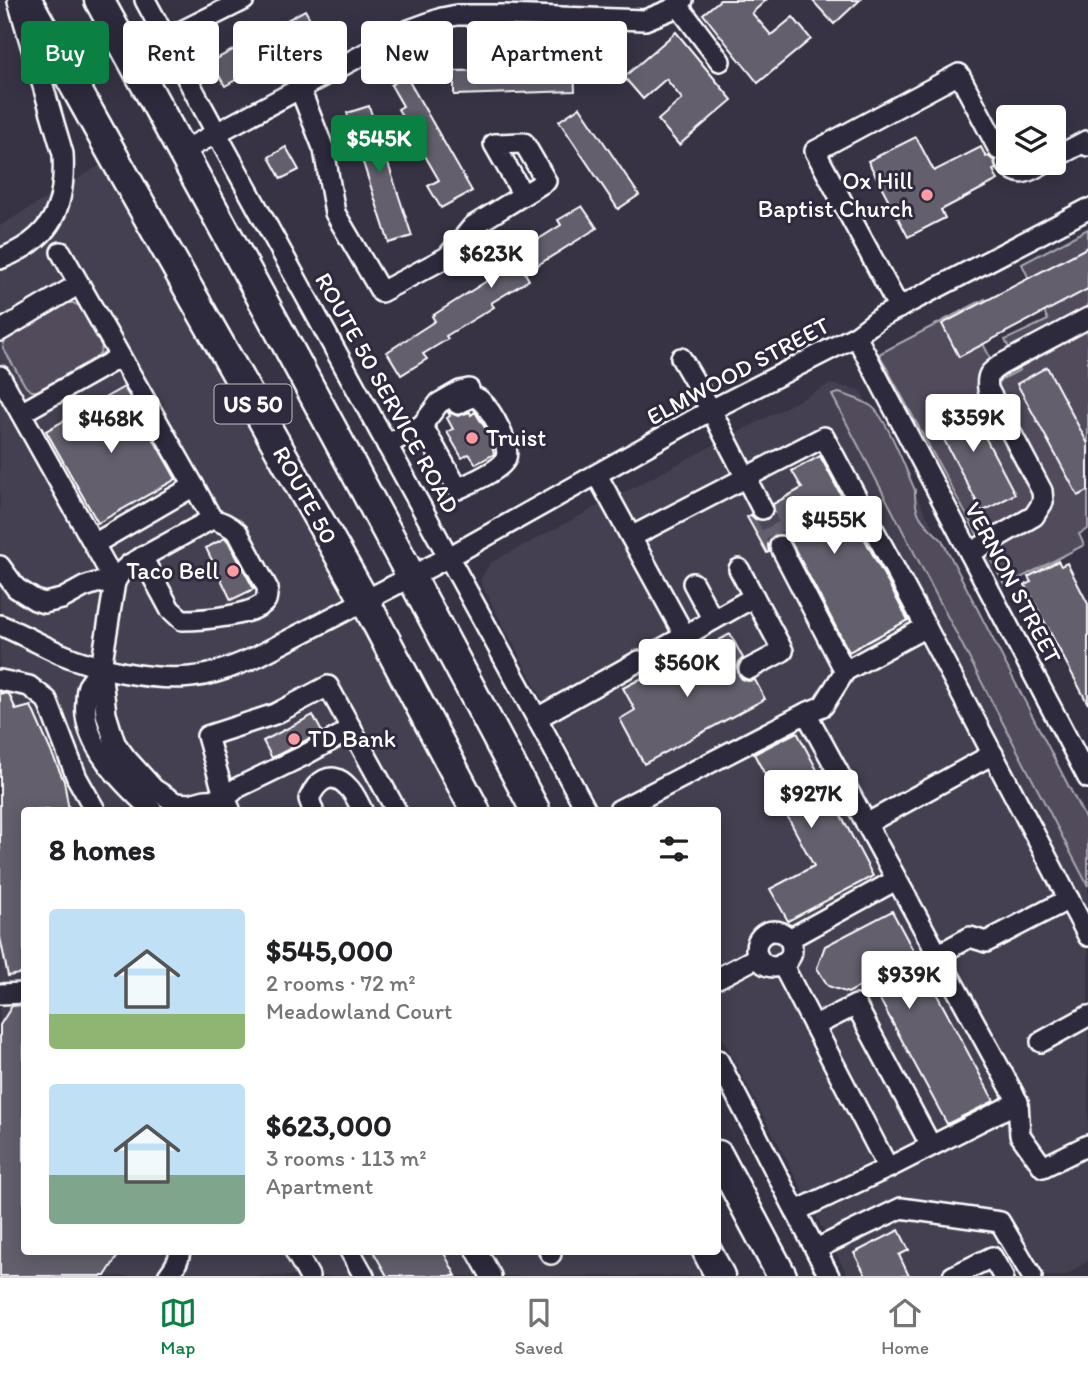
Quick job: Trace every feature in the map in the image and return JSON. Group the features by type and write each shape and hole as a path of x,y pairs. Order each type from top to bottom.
{"highway":[{"name":"ROUTE 50","path":"27,0 365,601 473,807"},
{"name":"US 50","path":"99,0 183,151 534,807"},
{"path":"721,1160 782,1276"},
{"path":"709,1255 720,1276"}],"street":[{"path":"0,259 30,244 46,229 62,197 64,179 63,154 18,0"},
{"name":"ROUTE 50 SERVICE ROAD","path":"145,0 156,21"},
{"path":"202,21 244,0"},
{"path":"183,151 410,30 442,18 456,8 503,15 645,20 670,10 680,2 720,61"},
{"path":"899,308 814,151 959,74 996,144"},
{"name":"ROUTE 50 SERVICE ROAD","path":"190,84 584,807"},
{"path":"300,89 324,150 335,213 381,292 447,257 473,226 523,195"},
{"path":"1066,152 1086,141 1088,146"},
{"name":"ELMWOOD STREET","path":"0,625 58,653 101,668 165,677 192,677 258,656 449,557 711,410 856,337 881,317 1088,209"},
{"path":"61,252 212,519"},
{"path":"0,331 79,284"},
{"path":"970,553 1034,516 1043,502 1042,491 988,389 987,380 991,372 1088,318"},
{"name":"VERNON STREET","path":"856,337 1088,778"},
{"path":"21,413 120,357"},
{"path":"681,358 762,509"},
{"path":"0,376 115,582"},
{"path":"472,389 501,433 508,454 503,464 458,489 422,425 439,402 463,390 472,389"},
{"path":"387,445 471,397 479,399 483,404"},
{"path":"631,537 824,437 1088,936"},
{"path":"597,475 685,636"},
{"path":"94,544 194,486"},
{"path":"142,557 170,609 183,620 241,614 260,605 267,597 268,589 238,533 226,523 212,519 142,557 130,564 115,582 101,668 106,714 115,743 154,789 176,803 190,804 205,800 224,806"},
{"path":"780,546 845,671"},
{"path":"0,566 16,588 44,603 62,599 96,583 115,582"},
{"path":"739,569 783,651 749,669"},
{"path":"693,583 713,620"},
{"path":"659,651 754,597"},
{"path":"625,807 823,706 845,671 926,627"},
{"path":"537,718 639,662"},
{"path":"101,668 88,687 85,708 91,735 112,770 149,807"},
{"path":"0,680 29,686 47,701 77,778 93,807"},
{"path":"224,806 207,736 275,714 328,686 394,807"},
{"path":"806,713 1017,1102 1020,1135 1043,1167 1088,1144"},
{"path":"224,806 237,788 352,729"},
{"path":"866,824 993,754"},
{"path":"312,807 309,799 313,788 322,780 331,778 348,786 360,807"},
{"path":"789,939 896,880"},
{"path":"937,954 970,937 986,942 1069,899"},
{"path":"775,930 789,939 791,954 782,964 771,967 758,957 756,946 763,934 775,930"},
{"path":"721,976 758,957"},
{"path":"782,964 888,1168"},
{"path":"0,995 21,993"},
{"path":"814,1026 856,1004 931,1146"},
{"path":"1041,1042 1088,1016"},
{"path":"721,1066 830,1276"},
{"path":"796,1212 1017,1102"},
{"path":"816,1249 901,1208 1000,1222 1032,1276"},
{"path":"811,1276 816,1249"},
{"path":"168,1276 180,1255"},
{"path":"297,1255 305,1275"},
{"path":"352,1255 364,1276"},
{"path":"479,1255 491,1276"},
{"path":"953,1276 992,1257 1003,1276"}],"shaded area":[{"path":"114,157 473,807 21,807 21,1255 709,1255 720,1276 0,1276 0,226"},
{"path":"1088,229 1088,529 1079,534 1084,545 1005,586 879,354 985,299 997,326 979,336 996,369 978,378 983,389 1020,370 1005,340 1048,320 1022,264"},
{"path":"67,303 80,306 102,346 100,353 96,358 37,391 32,391 26,387 3,348 5,338"},
{"path":"830,384 860,390 1088,819 1088,1261 1065,1276 848,1276 721,1036 721,807 599,807 480,581 490,563"},
{"path":"839,393 871,406 883,421 915,490 918,513 942,540 1088,824 1088,886 832,395"}],"building":[{"path":"720,0 766,0 752,13 771,35 793,17 811,39 758,83 703,14"},
{"path":"812,0 860,0 834,24"},
{"path":"305,10 311,21 285,21"},
{"path":"676,32 732,100 679,145 658,120 682,99 666,79 643,99 627,80 627,74"},
{"path":"233,50 233,81 225,86 219,76 219,58"},
{"path":"454,71 467,71 467,84 575,84 575,91 454,95"},
{"path":"411,84 472,191 441,208 428,186 439,180 398,109 403,106 391,85"},
{"path":"369,106 412,236 389,243 347,113"},
{"path":"580,107 639,195 618,209 559,121"},
{"name":"Ox Hill Baptist Church","path":"916,137 934,171 981,147 986,157 994,161 996,169 993,170 998,180 941,210 945,218 908,237 868,161"},
{"path":"286,147 299,170 281,179 269,157"},
{"path":"582,206 597,228 525,273 529,280 491,303 494,307 446,336 448,339 423,354 427,359 401,375 387,352 435,321 432,316 493,277 489,270 561,225 558,220"},
{"path":"1088,247 1088,289 959,357 942,324"},
{"path":"1047,367 1088,444 1088,491 1078,496 1017,384"},
{"path":"124,387 176,479 98,523 46,431"},
{"path":"964,397 1015,494 982,512 931,415"},
{"name":"Truist","path":"448,412 458,416 475,412 489,434 494,454 476,464 469,454 462,458 447,432 453,429 447,418 450,416"},
{"path":"820,456 908,620 849,652 787,536 781,534 769,540 767,553 747,517 751,515 761,521 768,520 773,515 773,504 802,488 792,471"},
{"name":"Taco Bell","path":"225,538 254,589 231,600 206,548"},
{"path":"1058,561 1061,566 1067,563 1088,604 1088,704 1025,585 1031,582 1028,577"},
{"path":"730,634 743,658 737,668 739,675 748,681 755,680 765,699 644,764 620,719 635,710 623,688 646,676 644,672 651,661 664,661 668,667"},
{"path":"0,693 9,694 16,710 31,706 64,781 68,807 21,807 21,974 8,976 0,937"},
{"name":"TD Bank","path":"313,715 322,732 272,758 263,741"},
{"path":"797,732 873,876 788,921 770,889 814,866 754,754"},
{"path":"892,911 994,1101 947,1124 870,981 848,993 828,986 817,968 825,946"},
{"path":"21,1005 21,1255 118,1255 105,1276 0,1276 0,1025 12,1006"},
{"path":"899,1230 909,1250 899,1255 909,1276 866,1276 854,1253"},
{"path":"375,1255 445,1255 456,1276 387,1276"}],"tunnel":[{"path":"762,509 780,546"}],"place":[{"name":"Ox Hill Baptist Church","path":"927,195"},
{"name":"Truist","path":"472,438"},
{"name":"Taco Bell","path":"233,571"},
{"name":"TD Bank","path":"294,739"}]}
